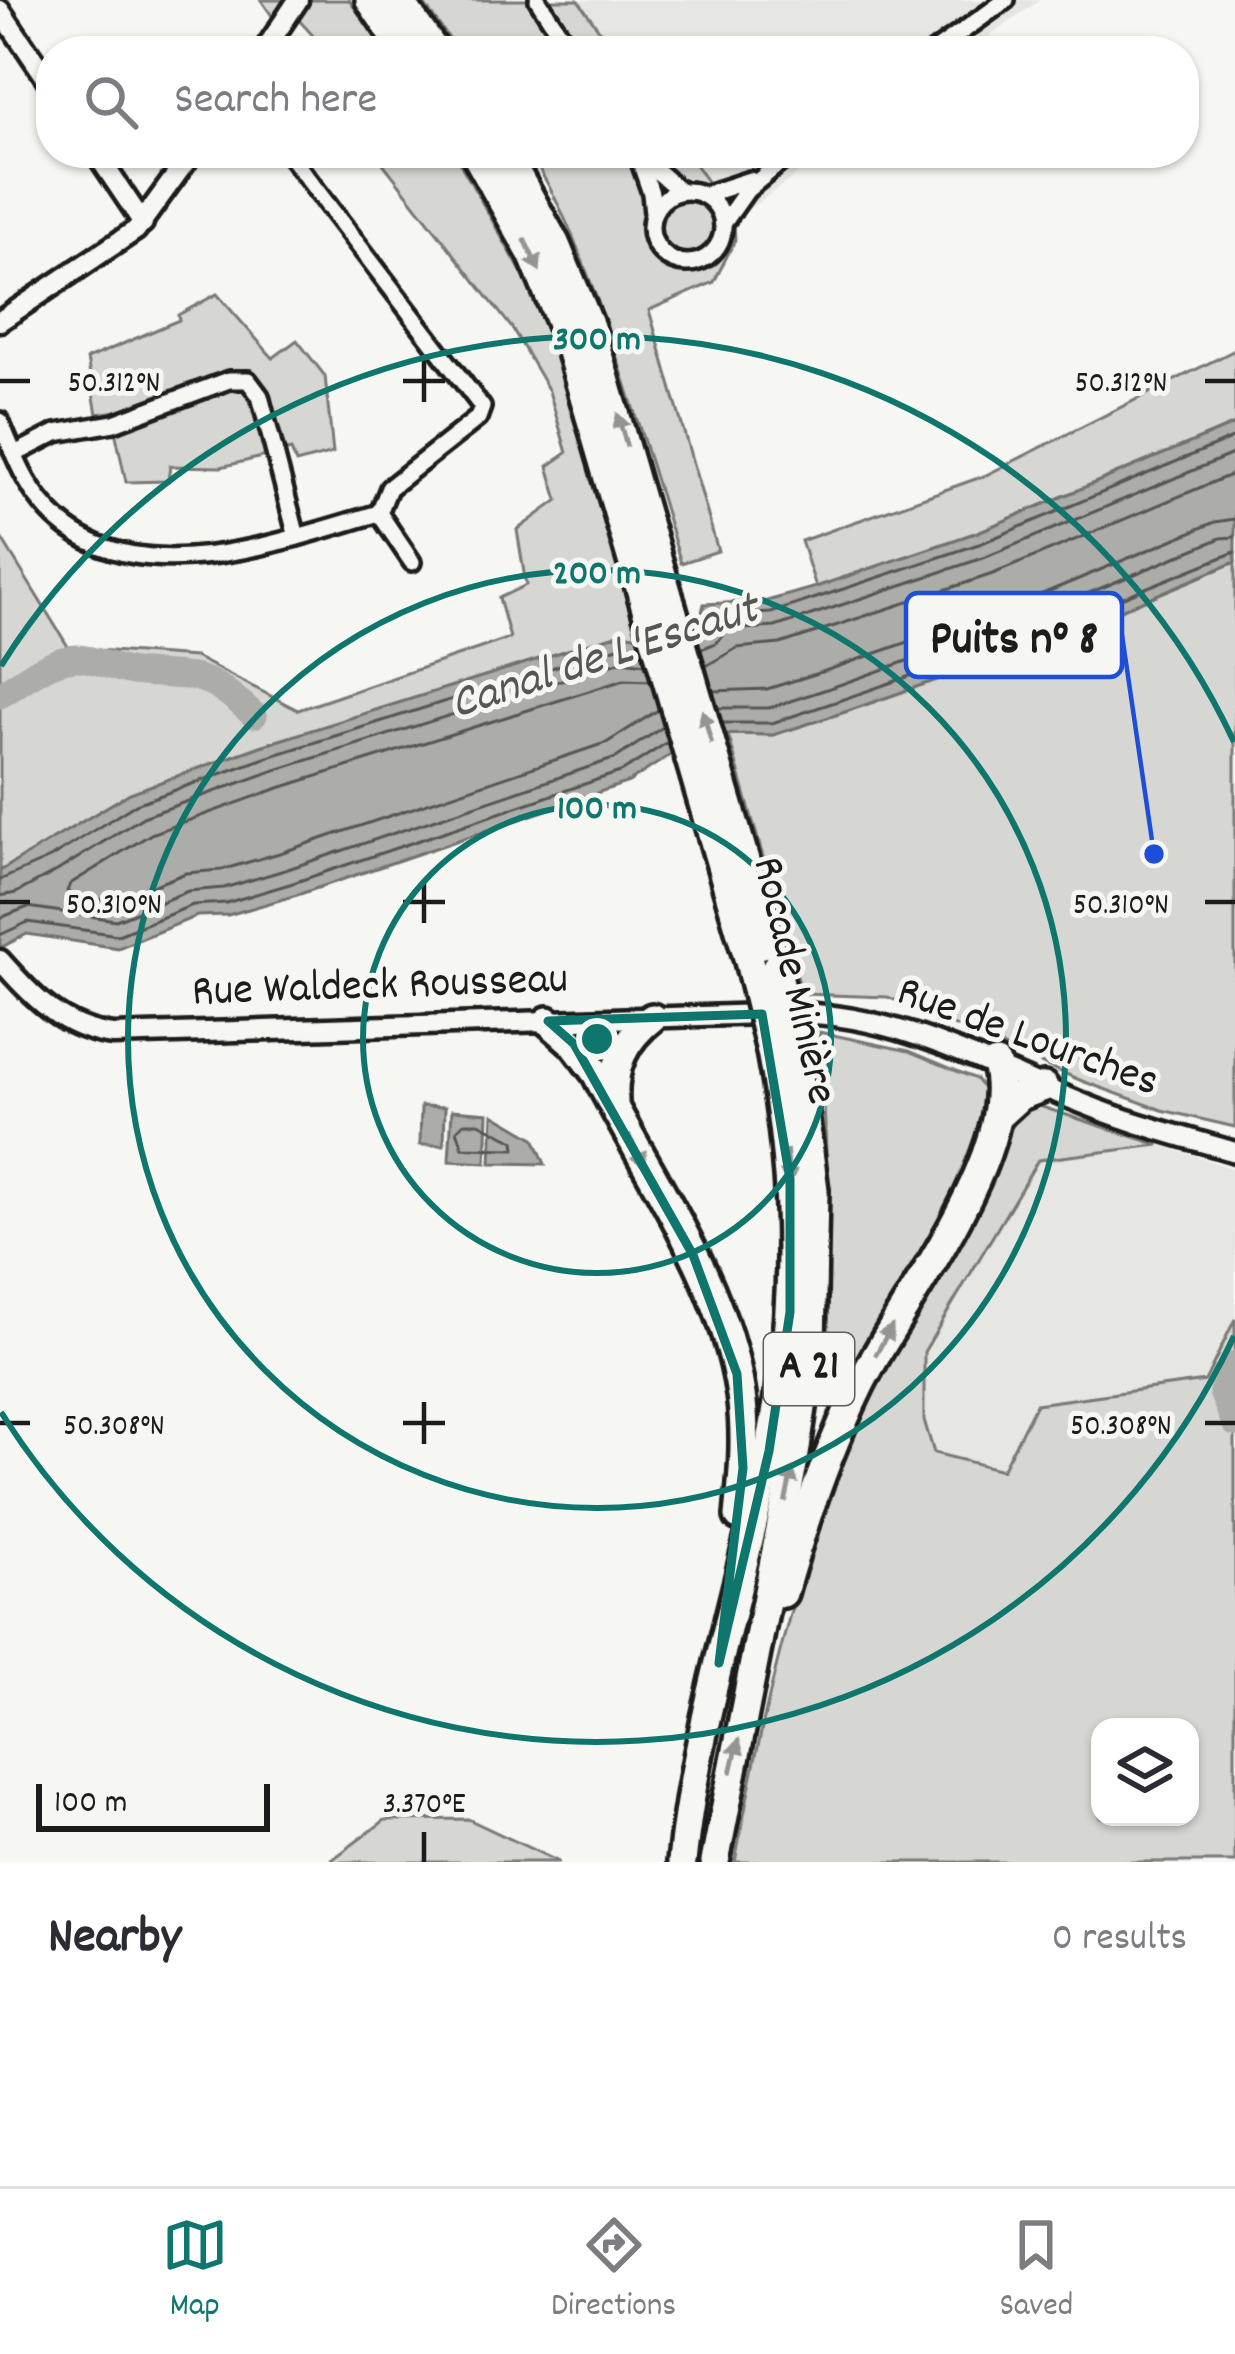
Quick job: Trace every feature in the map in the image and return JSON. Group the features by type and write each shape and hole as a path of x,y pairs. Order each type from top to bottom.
{"highway":[{"path":"370,0 394,36"},
{"path":"399,0 424,36"},
{"name":"Rocade Minière","path":"484,168 520,229 557,310 643,546"},
{"name":"Rocade Minière","path":"514,168 581,302 643,546 762,964 814,1190 814,1316 801,1421 715,1862"},
{"path":"615,1110 613,1085 620,1056 652,1018"},
{"path":"548,1021 582,1053 615,1110 708,1286 730,1346 744,1434 719,1663"},
{"name":"Rocade Minière","path":"682,1862 719,1663 770,1451 790,1312 783,1052"},
{"path":"752,1682 844,1419 886,1336 958,1217 998,1116 1001,1094 996,1064"},
{"path":"998,1116 1020,1096 1044,1087"}],"street":[{"path":"274,36 298,0"},
{"path":"538,0 561,36"},
{"path":"955,36 1006,0"},
{"path":"9,6 36,57"},
{"path":"106,168 142,224"},
{"path":"0,321 142,224 181,168"},
{"path":"299,168 482,407 480,416 389,488 379,514"},
{"path":"642,168 651,193 656,244 668,258 686,263 713,252 737,201 772,168"},
{"path":"654,168 680,191 704,195 764,174"},
{"path":"653,215 662,201 680,191"},
{"path":"704,195 718,207 723,224"},
{"path":"15,454 56,433 114,422 230,380 248,380 260,396 297,537"},
{"path":"0,422 45,507 82,540 103,549 141,556 200,555 297,537 379,514"},
{"path":"379,514 412,562"},
{"name":"Rue Waldeck Rousseau","path":"0,960 56,1016 89,1031 113,1035 790,1013"},
{"name":"Rue de Lourches","path":"790,1013 836,1015 928,1036 1112,1115 1235,1152"}],"highlighted area":[{"path":"762,1014 768,1038 790,1179 790,1312 769,1451 719,1663 743,1468 737,1374 693,1255 574,1044 548,1021"}],"shaded area":[{"path":"261,0 349,0 374,36 313,36 287,7 275,20"},
{"path":"421,0 578,0 603,36 447,36"},
{"path":"578,0 1040,0 990,36 603,36"},
{"path":"387,168 462,168 531,289 577,413 638,636 622,633 261,746 130,793 0,871 0,536 69,648 195,657 298,710 510,638 499,598 526,585 517,530 558,500 548,466 567,453 549,391 512,328"},
{"path":"698,168 806,168 734,220"},
{"path":"698,168 734,220 735,240 714,282 649,310 718,551 681,563 592,285 540,171"},
{"path":"217,294 273,358 297,340 325,376 333,453 296,463 291,450 221,467 170,466 168,481 126,482 111,412 97,414 87,359 179,320 178,315"},
{"path":"1235,350 1235,424 978,532 816,587 801,541 984,476"},
{"path":"1235,562 1235,1127 1162,1110 1082,1081 888,997 802,994 728,734 773,735 845,712 1044,642"},
{"path":"819,1032 909,1051 976,1079 987,1094 975,1136 940,1217 829,1407 821,1405 828,1218"},
{"path":"1039,1106 1159,1145 1038,1160 924,1352 924,1420 934,1453 1002,1470 1036,1404 1205,1381 1235,1319 1235,1862 735,1862 779,1655 826,1503 862,1416 1020,1114"},
{"path":"1159,1145 1235,1169 1235,1319 1205,1381 1036,1404 1002,1470 934,1452 924,1420 924,1352 1038,1160"},
{"path":"468,1819 559,1862 329,1862 385,1820"}],"water":[{"name":"Canal de L'Escaut","path":"1235,424 1235,562 1044,642 773,735 728,734 676,751 629,782 297,895 228,915 197,916 118,948 27,934 0,948 0,871 130,793 261,746 622,633 646,637 700,621 704,604 767,601 816,587 978,532"},
{"path":"421,1106 445,1107 444,1145 420,1145"},
{"path":"452,1110 488,1113 486,1163 449,1161"},
{"path":"493,1114 534,1138 545,1164 491,1163"}],"waterway":[{"path":"0,695 47,666 84,659 133,672 198,678 222,689 254,715"},
{"path":"1235,1364 1222,1392 1235,1423"}],"place":[{"name":"Puits n° 8","path":"1154,854"}]}
